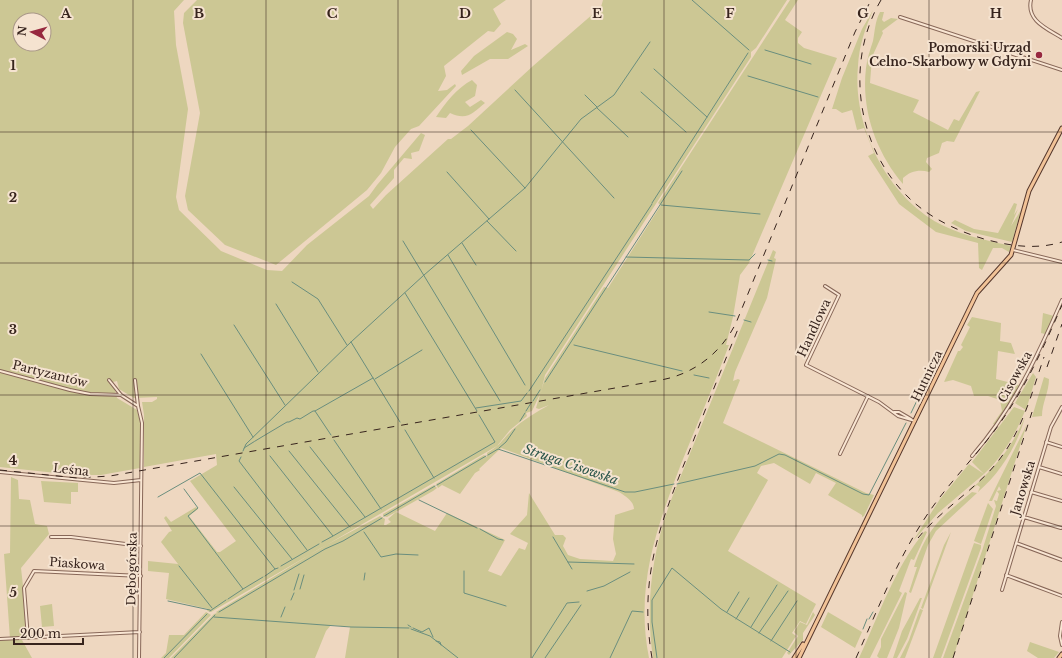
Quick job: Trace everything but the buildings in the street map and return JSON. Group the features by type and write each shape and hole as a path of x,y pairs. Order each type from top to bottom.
{"main road":[{"name":"Hutnicza","path":"799,658 913,420 977,293 1008,258 1013,250 1029,191 1062,128"},
{"name":"Hutnicza","path":"794,658 809,636"},
{"path":"1059,658 1062,654"}],"street":[{"path":"1028,0 1031,0 1031,12 1035,20 1062,38"},
{"path":"900,17 1062,70"},
{"path":"1013,250 1062,262"},
{"name":"Handlowa","path":"825,286 839,295 806,365 868,396 902,418 913,420"},
{"name":"Cisowska","path":"972,456 996,426 1020,390 1062,300"},
{"name":"Partyzantów","path":"0,371 90,394 121,395"},
{"path":"109,380 121,395 138,406"},
{"path":"135,380 138,406 142,420 141,480"},
{"path":"840,454 868,396"},
{"name":"Janowska","path":"1002,590 1046,442 1053,421 1062,407"},
{"name":"Handlowa","path":"894,412 904,414 913,420"},
{"path":"1046,442 1062,446"},
{"path":"1039,467 1062,474"},
{"name":"Leśna","path":"0,472 114,483 141,480"},
{"name":"Dębogórska","path":"139,658 141,480"},
{"path":"1031,492 1062,501"},
{"path":"1024,517 1061,528"},
{"path":"51,537 71,537 141,546"},
{"path":"1016,542 1062,560"},
{"name":"Piaskowa","path":"28,638 24,588 34,571 141,576"},
{"path":"1006,575 1062,596"},
{"path":"1062,622 1060,633 1062,645"},
{"path":"0,639 140,632"}],"shaded area":[{"path":"0,0 184,0 174,11 176,45 188,109 176,197 179,210 221,251 267,270 282,271 307,245 369,196 421,133 425,135 419,151 411,153 412,159 404,158 394,170 394,178 370,205 373,209 386,195 448,139 451,139 468,126 533,66 601,7 603,0 787,0 756,48 751,52 751,57 545,375 541,392 532,411 526,413 527,416 510,430 497,446 211,612 207,611 208,609 166,599 169,573 148,571 148,561 178,564 161,542 169,532 172,531 164,518 166,516 171,522 196,507 198,509 189,516 217,552 220,552 236,541 190,481 217,465 216,454 144,467 144,415 142,402 152,402 157,399 157,397 134,398 119,389 117,381 113,382 117,398 137,410 140,421 140,468 101,475 75,475 0,467"},
{"path":"197,0 506,0 493,9 501,24 494,32 488,31 444,66 446,76 438,91 447,90 455,84 456,86 419,126 411,129 395,147 381,173 367,190 276,265 225,245 188,210 185,196 200,113 183,23 184,13"},
{"path":"790,0 798,0 785,20 802,32 798,38 798,43 804,48 837,58 749,263 740,275 733,317 726,345 729,345 663,512 650,559 646,583 645,632 649,658 345,658 350,627 331,625 326,631 315,658 171,658 214,614 217,613 216,612 319,549 380,516 385,519 384,525 386,525 391,522 388,519 396,512 435,531 447,513 505,540 488,571 501,576 519,548 525,550 528,543 510,534 527,515 529,493 555,535 563,535 566,538 563,546 568,555 580,559 613,561 616,554 613,539 615,515 634,509 631,501 619,492 501,448 479,469 480,470 475,473 460,494 442,485 438,488 436,484 484,455 487,457 487,453 498,445 516,426 549,405 539,409 536,408 545,378 604,287 608,288 661,205 658,203"},
{"path":"873,10 863,38 858,66 858,89 861,113 868,136 878,159 891,180 906,198 924,214 944,226 960,233 1011,246 1009,252 1002,248 993,248 982,270 979,268 978,243 936,232 899,204 868,156 874,153 864,128 857,130 852,110 842,113 836,109 832,109 842,78 862,29"},
{"path":"880,12 884,12 882,20 884,22 891,18 898,19 882,31 883,33 872,57 870,83 919,100 913,112 948,130 954,119 959,121 976,92 980,91 954,142 947,141 942,143 939,153 927,158 926,162 932,169 929,172 912,172 903,178 903,184 893,172 885,158 872,130 868,115 865,84 866,65 873,41 876,22"},
{"path":"507,32 513,34 517,39 511,50 525,44 528,46 508,59 490,59 462,75 461,71 474,56"},
{"path":"472,80 477,85 475,96 465,102 470,107 481,100 485,103 469,115 461,116 450,113 446,118 436,117 452,96 461,87"},
{"path":"1014,203 1017,204 1014,215 1018,209 1011,226 1021,210 1012,242 966,231 951,223 955,220 974,229 998,233"},
{"path":"773,250 776,252 774,258 776,259 767,298 735,372 733,381 738,379 740,380 723,423 866,493 874,495 864,516 862,517 862,515 828,495 836,483 816,473 810,484 774,463 761,466 757,473 768,480 728,551 816,604 806,624 800,621 792,633 796,636 782,658 653,658 650,598 655,558 664,519"},
{"path":"1043,313 1054,316 1045,334 1041,333"},
{"path":"972,317 1001,323 1000,341 1011,343 1015,354 998,351 996,379 1019,385 1014,397 995,425 993,424 1002,411 1000,400 988,396 974,396 971,386 953,380 944,382 958,351 960,351 963,347 961,345 970,327 967,325"},
{"path":"1033,373 1036,377 1026,410 1015,403"},
{"path":"1044,377 1049,379 1042,416 1032,417"},
{"path":"1014,407 1025,411 1013,437 1003,452 984,474 972,462"},
{"path":"1025,417 1018,438 1001,467 978,492 980,487 977,485 965,495 1000,460 1013,441"},
{"path":"1027,424 953,658 943,658 982,551 996,506 994,500 997,501 999,494 997,491 1001,490 999,486 992,501 989,501"},
{"path":"969,464 984,474 938,513 913,541 940,499"},
{"path":"11,477 18,480 19,499 30,500 35,524 47,526 49,534 21,568 29,640 22,640 32,658 0,658 0,640 10,639 4,554 10,553"},
{"path":"41,481 78,483 78,492 71,492 71,504 44,502"},
{"path":"434,485 437,488 433,491 387,517 383,516 383,514"},
{"path":"972,492 977,493 936,531 928,545 911,593 909,592 917,567 914,567 924,542 936,524 951,509"},
{"path":"988,503 993,509 981,544 974,541"},
{"path":"925,531 927,532 914,560 911,559 899,591 902,593 870,658 859,658 896,576 914,545"},
{"path":"951,532 923,609 921,608 944,545"},
{"path":"974,543 981,545 981,548 941,658 933,658"},
{"path":"905,592 907,593 899,628 887,658 879,658 877,656 881,647 881,639"},
{"path":"920,598 922,598 907,639 897,658 893,658 902,631"},
{"path":"52,604 54,626 42,627 40,606"},
{"path":"920,609 923,610 905,658 900,658 909,640"},
{"path":"206,612 211,615 169,658 161,658 166,653 169,635 184,635"},
{"path":"813,612 815,615 803,633 803,640 789,655 787,653 798,636 794,632 800,622 807,625"},
{"path":"828,612 862,632 855,648 821,627"},
{"path":"1030,642 1059,652 1054,658 1038,658 1027,651"}],"waterway":[{"path":"692,0 749,50"},
{"path":"243,451 246,444 351,342 424,275 525,188 581,119 614,95 650,42"},
{"path":"765,50 811,64"},
{"path":"652,203 748,53"},
{"path":"654,69 707,117"},
{"path":"748,76 818,97"},
{"path":"515,90 614,198"},
{"path":"641,92 686,132"},
{"path":"585,95 597,107"},
{"path":"597,108 628,137"},
{"path":"471,130 525,188"},
{"path":"545,382 682,171"},
{"path":"447,172 489,219"},
{"path":"529,391 652,204"},
{"path":"661,205 760,214"},
{"path":"487,221 516,251"},
{"path":"403,241 500,401"},
{"path":"462,243 476,265"},
{"path":"626,257 749,260 755,254"},
{"path":"448,255 525,385"},
{"path":"768,260 772,261"},
{"path":"292,282 318,299 347,345"},
{"path":"405,293 477,411"},
{"path":"276,304 318,372"},
{"path":"709,312 735,316"},
{"path":"744,320 751,322"},
{"path":"234,325 285,405"},
{"path":"351,342 400,422"},
{"path":"574,345 682,371"},
{"path":"375,379 422,350"},
{"path":"201,354 253,437"},
{"path":"694,375 709,378"},
{"path":"244,448 287,422 297,418 300,419 373,378"},
{"name":"Struga Cisowska","path":"911,413 923,388 927,384"},
{"path":"533,401 540,390"},
{"path":"476,408 521,401 527,393"},
{"path":"526,411 531,403"},
{"path":"315,411 331,435"},
{"path":"520,421 525,413"},
{"path":"333,536 495,442 479,415"},
{"name":"Struga Cisowska","path":"677,484 755,466 779,454 785,455 863,494 869,495 906,423"},
{"path":"499,448 506,442 515,429"},
{"path":"405,430 434,478"},
{"path":"334,440 381,509"},
{"path":"310,447 365,517"},
{"name":"Struga Cisowska","path":"488,455 498,449 625,492 635,492 674,484"},
{"path":"289,451 350,527"},
{"path":"270,456 333,536 322,542"},
{"name":"Struga Cisowska","path":"437,485 486,456"},
{"path":"241,457 239,461 307,550"},
{"path":"158,497 200,473 275,569 278,568"},
{"name":"Struga Cisowska","path":"384,516 435,486"},
{"path":"234,487 292,559"},
{"path":"184,489 198,508 188,516 243,589 228,599"},
{"path":"419,500 477,528"},
{"name":"Struga Cisowska","path":"219,612 325,549 343,541 382,518"},
{"path":"480,529 498,539 503,540"},
{"path":"364,532 381,557 396,554 418,555"},
{"path":"553,537 572,569"},
{"path":"281,566 319,544"},
{"path":"568,562 634,564"},
{"path":"179,566 212,608"},
{"path":"657,658 652,622 652,600 672,568 721,609 790,652"},
{"path":"265,576 275,569"},
{"path":"464,571 464,593 506,606"},
{"path":"587,591 604,586 630,572"},
{"path":"364,580 365,573"},
{"path":"294,590 299,574"},
{"path":"300,589 304,575"},
{"path":"243,589 263,577"},
{"path":"751,627 777,585"},
{"path":"759,633 788,591"},
{"path":"727,612 739,592"},
{"path":"291,600 294,593"},
{"path":"736,619 749,598"},
{"path":"210,611 226,600"},
{"path":"168,601 210,610"},
{"path":"771,641 797,601"},
{"path":"532,658 567,603 579,602"},
{"path":"545,658 581,605"},
{"path":"281,617 285,607"},
{"path":"610,658 632,611 643,612"},
{"path":"869,619 873,612"},
{"path":"164,658 207,614"},
{"name":"Struga Cisowska","path":"174,658 215,615"},
{"path":"214,617 351,627 409,628"},
{"path":"863,629 867,619"},
{"path":"413,628 422,632 429,628 433,637"},
{"path":"411,629 430,636 458,658"},
{"path":"436,641 440,642 441,645"}],"railway":[{"path":"0,470 77,478 110,476 661,380 685,373 714,353 723,344 736,323 855,32 871,0"},
{"path":"881,0 868,27 862,56 860,86 864,116 873,145 887,171 905,194 929,214 962,231 984,239 1013,245 1042,246 1062,242"},
{"path":"856,658 898,565 918,529 937,501 995,430 1015,400 1048,338 1062,305"},
{"path":"1047,367 1062,324"},
{"path":"652,658 648,628 648,601 650,575 655,550 670,500 738,329"},
{"path":"918,538 936,519 986,475 1004,453 1025,413 1044,357"},
{"path":"953,658 1032,412"}],"place":[{"name":"Pomorski Urząd Celno-Skarbowy w Gdyni","path":"1039,55"}]}
